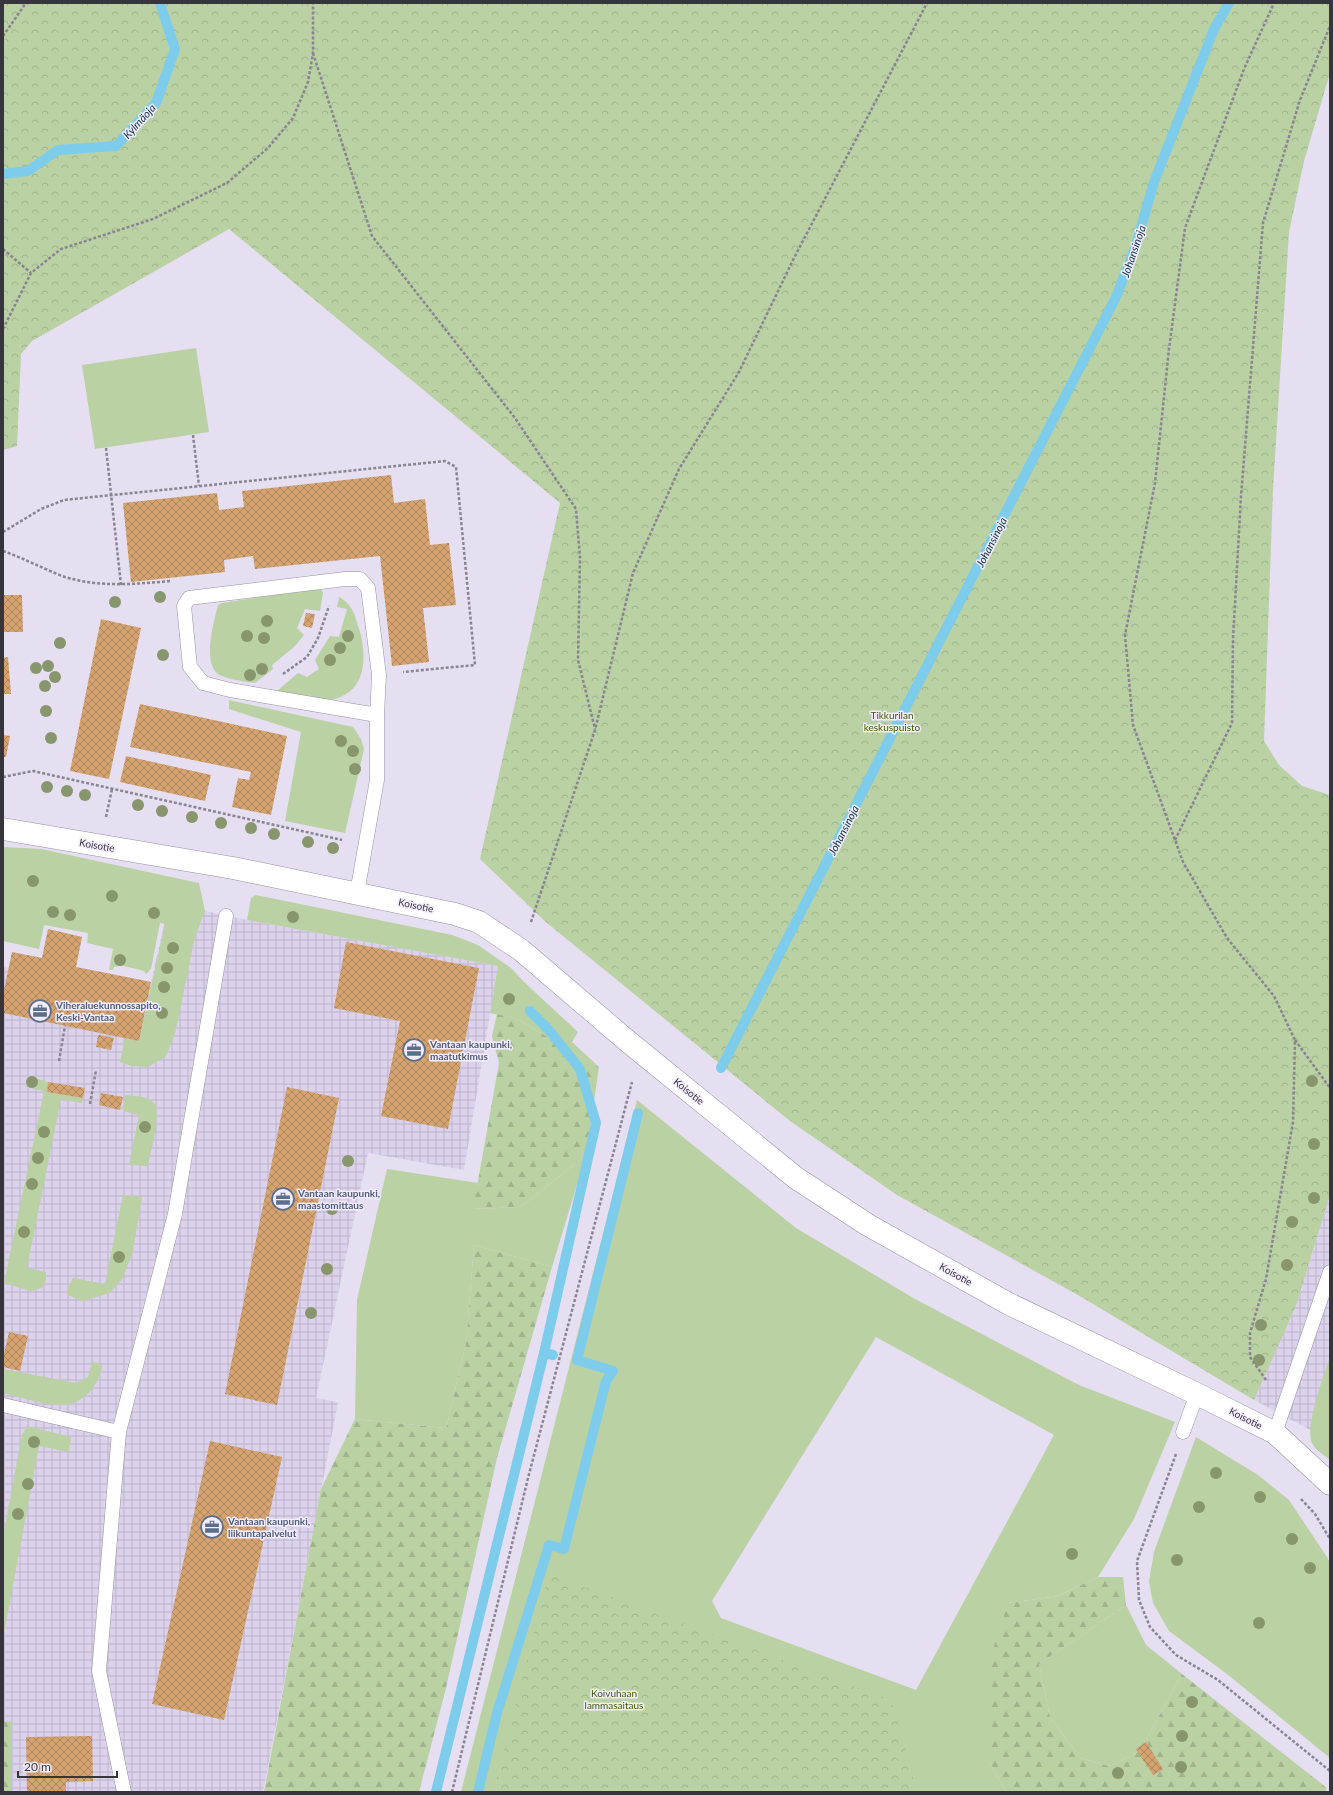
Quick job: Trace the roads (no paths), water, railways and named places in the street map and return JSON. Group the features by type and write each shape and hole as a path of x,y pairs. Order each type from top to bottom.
{"street":[{"name":"Koisotie","path":"3,829 233,868 455,914 479,922 520,950 643,1054 796,1178 868,1225 1009,1304 1275,1433 1330,1484"}],"lane":[{"path":"357,893 377,780 376,715 379,675 368,588 360,579 345,579 189,598 184,606 190,667 203,683 376,715"},
{"path":"124,1792 99,1671 119,1432 175,1214 226,916"},
{"path":"1275,1433 1330,1272"},
{"path":"1183,1432 1197,1394"},
{"path":"3,1405 119,1432"}],"waterway":[{"name":"Kylmäoja","path":"3,174 28,171 58,150 116,146 156,103 175,49 160,3"},
{"name":"Johansinoja","path":"721,1068 1116,297 1135,248 1154,182 1214,29 1229,3"},
{"path":"530,1011 548,1029 580,1069 596,1123 544,1353 553,1355"},
{"path":"478,1792 497,1713 549,1545 564,1549 606,1381 613,1371 577,1360 638,1113"},
{"path":"436,1792 544,1353"}],"place":[{"name":"Viheraluekunnossapito, Keski-Vantaa","path":"40,1011"},
{"name":"Vantaan kaupunki, maatutkimus","path":"414,1050"},
{"name":"Vantaan kaupunki, maastomittaus","path":"283,1199"},
{"name":"Vantaan kaupunki, liikuntapalvelut","path":"212,1527"}],"park label":[{"name":"Tikkurilan keskuspuisto","path":"892,720"},
{"name":"Koivuhaan lammasaitaus","path":"614,1698"}]}
